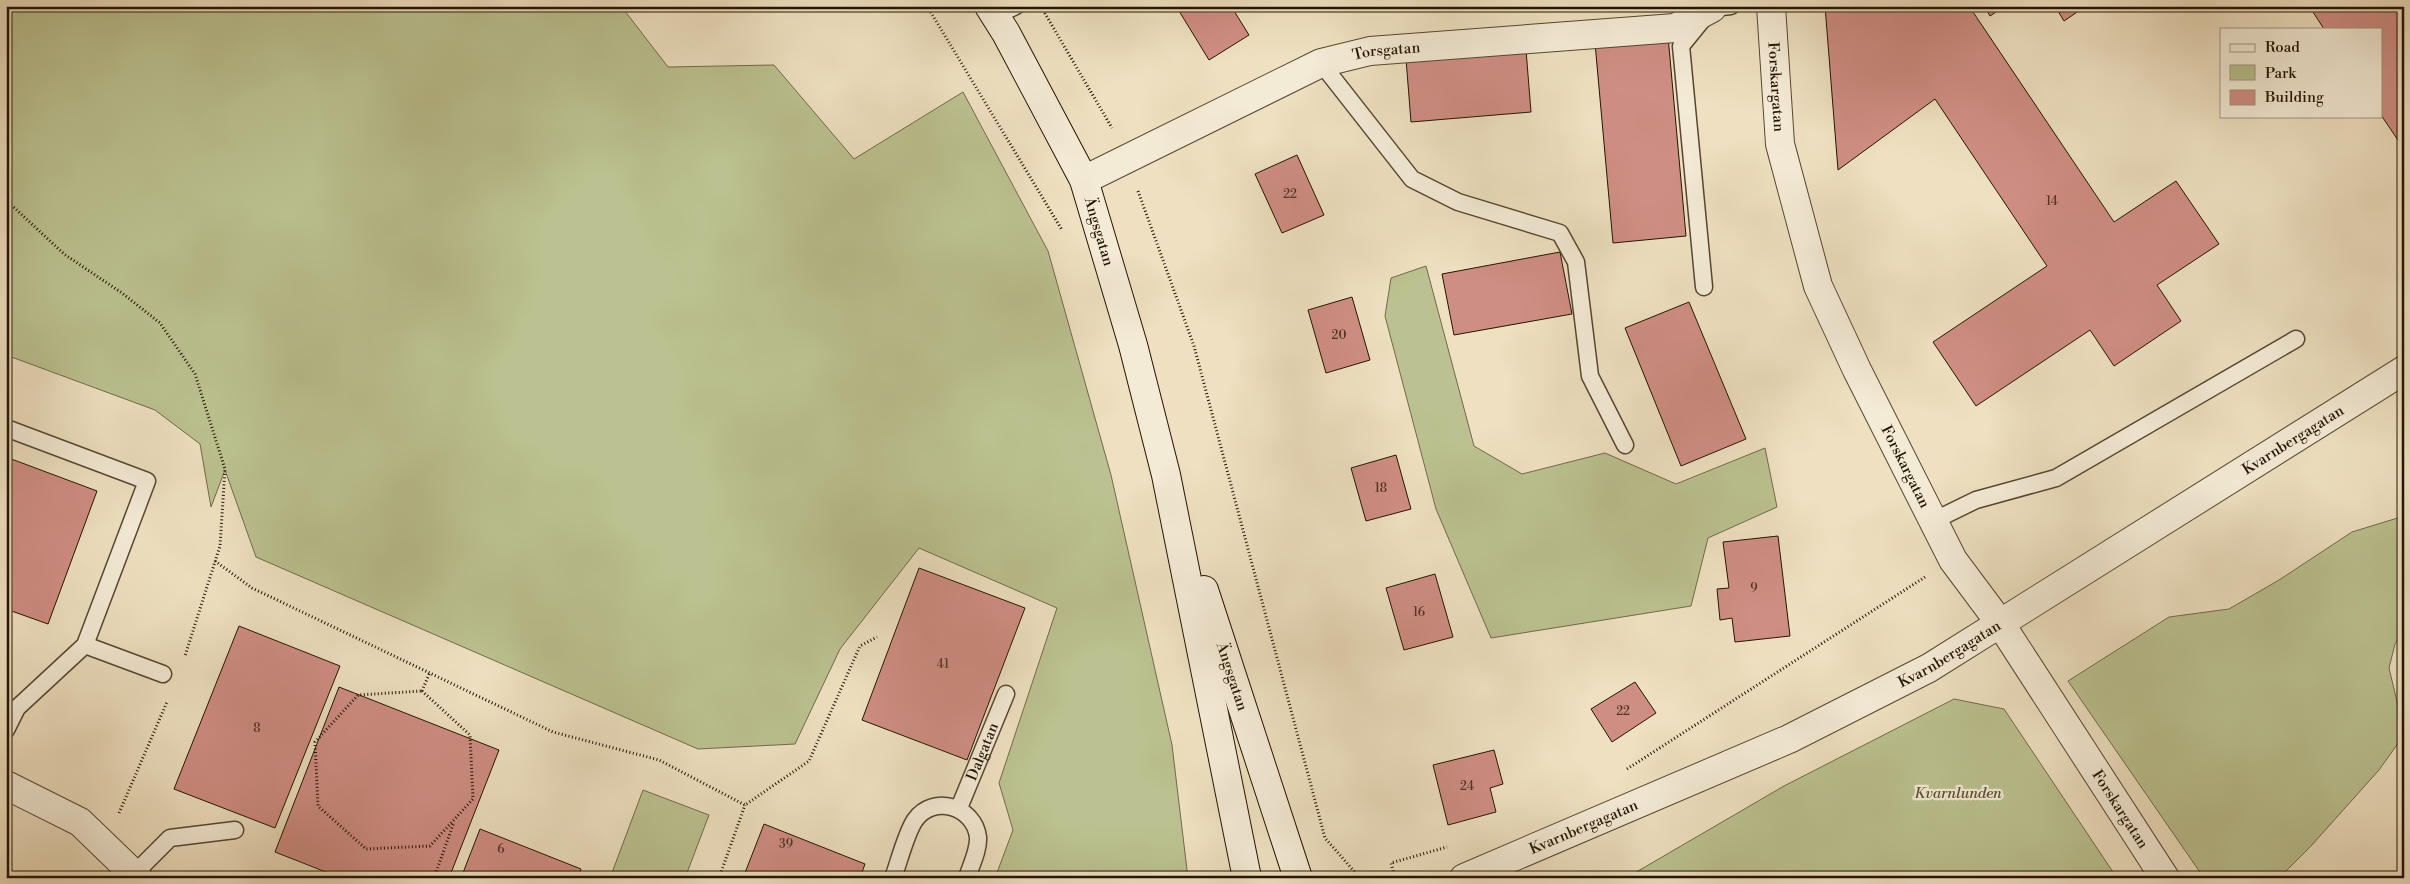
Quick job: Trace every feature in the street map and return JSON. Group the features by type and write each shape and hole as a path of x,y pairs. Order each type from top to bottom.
{"street":[{"name":"Forskargatan","path":"1771,6 1780,144 1818,286 1857,370 1953,560 2000,623 2166,878"},
{"name":"Torsgatan","path":"1084,180 1321,63 1370,51 1675,28 1721,7"},
{"name":"Ängsgatan","path":"1000,9 1084,180 1133,345 1166,475 1247,878"},
{"name":"Kvarnbergagatan","path":"1464,878 1788,739 1929,668 2404,370"},
{"name":"Ängsgatan","path":"1166,475 1298,878"},
{"path":"6,785 80,822 136,876"}],"lane":[{"path":"1704,287 1681,46 1721,7"},
{"path":"1321,63 1412,179 1458,202 1560,233 1576,262 1590,376 1625,445"},
{"path":"1933,521 1976,500 2056,478 2296,339"},
{"path":"6,428 147,481 84,645 17,708 6,730"},
{"path":"84,645 163,674"},
{"name":"Dalgatan","path":"959,808 1006,694"},
{"path":"893,878 915,821 924,811 935,806 947,805 959,808 976,827 977,849 967,878"},
{"path":"136,876 170,838 235,830"}],"path":[{"path":"927,6 1067,239"},
{"path":"1040,6 1124,149 1194,346 1325,838 1360,878"},
{"path":"1623,772 1953,560"},
{"path":"215,561 252,588 553,732 659,760 745,805"},
{"path":"719,878 745,805 809,761 860,646 877,637"},
{"path":"422,692 430,672"},
{"path":"422,692 470,735 473,798 455,819 430,846 366,850 318,806 315,742 358,694 422,692"},
{"path":"434,878 455,819"},
{"path":"1395,878 1391,863 1456,845"}],"green space":[{"path":"6,6 621,6 668,67 774,65 854,159 963,92 1048,251 1111,475 1172,745 1188,878 995,878 1013,830 999,783 1057,608 919,548 840,649 795,744 698,749 256,557 225,470 211,507 200,444 155,410 6,355"},
{"path":"1426,266 1474,446 1522,474 1605,453 1676,484 1765,448 1777,507 1708,538 1691,606 1491,638 1436,509 1385,316 1391,278"},
{"path":"2404,516 2404,630 2395,644 2389,668 2398,706 2399,742 2379,770 2311,846 2279,878 2204,878 2068,681 2169,617 2229,609 2279,580 2352,532"},
{"name":"Kvarnlunden","path":"1954,699 2004,709 2117,878 1626,878 1784,786"},
{"path":"643,790 709,815 685,878 610,878"}],"building":[{"path":"1176,6 1231,6 1249,35 1209,60"},
{"path":"1825,6 1969,6 2114,222 2176,181 2219,244 2157,285 2181,321 2114,366 2090,330 1976,406 1933,342 2047,266 1935,99 1838,170"},
{"path":"1984,6 2005,6 1990,16"},
{"path":"2055,6 2086,6 2064,21"},
{"path":"2309,6 2404,6 2404,149 2382,116 2382,28 2323,28"},
{"path":"1668,36 1686,236 1613,243 1595,43"},
{"path":"1526,50 1531,112 1411,122 1406,59"},
{"path":"1297,155 1324,215 1282,233 1255,174"},
{"path":"1560,252 1572,314 1454,335 1442,274"},
{"path":"1352,297 1370,360 1326,373 1308,310"},
{"path":"1689,302 1746,439 1681,466 1625,328"},
{"path":"1396,455 1411,509 1366,521 1351,468"},
{"path":"6,457 97,491 48,624 6,609"},
{"path":"1778,536 1790,636 1735,642 1732,618 1720,620 1717,589 1729,588 1723,542"},
{"path":"919,568 1025,608 967,760 862,720"},
{"path":"1435,574 1453,637 1404,650 1386,588"},
{"path":"239,626 340,666 275,828 174,789"},
{"path":"1635,682 1656,713 1612,742 1591,709"},
{"path":"339,687 499,750 449,878 341,878 275,852"},
{"path":"1494,750 1503,784 1490,788 1496,812 1448,825 1433,765"},
{"path":"764,824 865,864 860,878 743,878"},
{"path":"480,829 581,869 578,878 461,878"}]}
